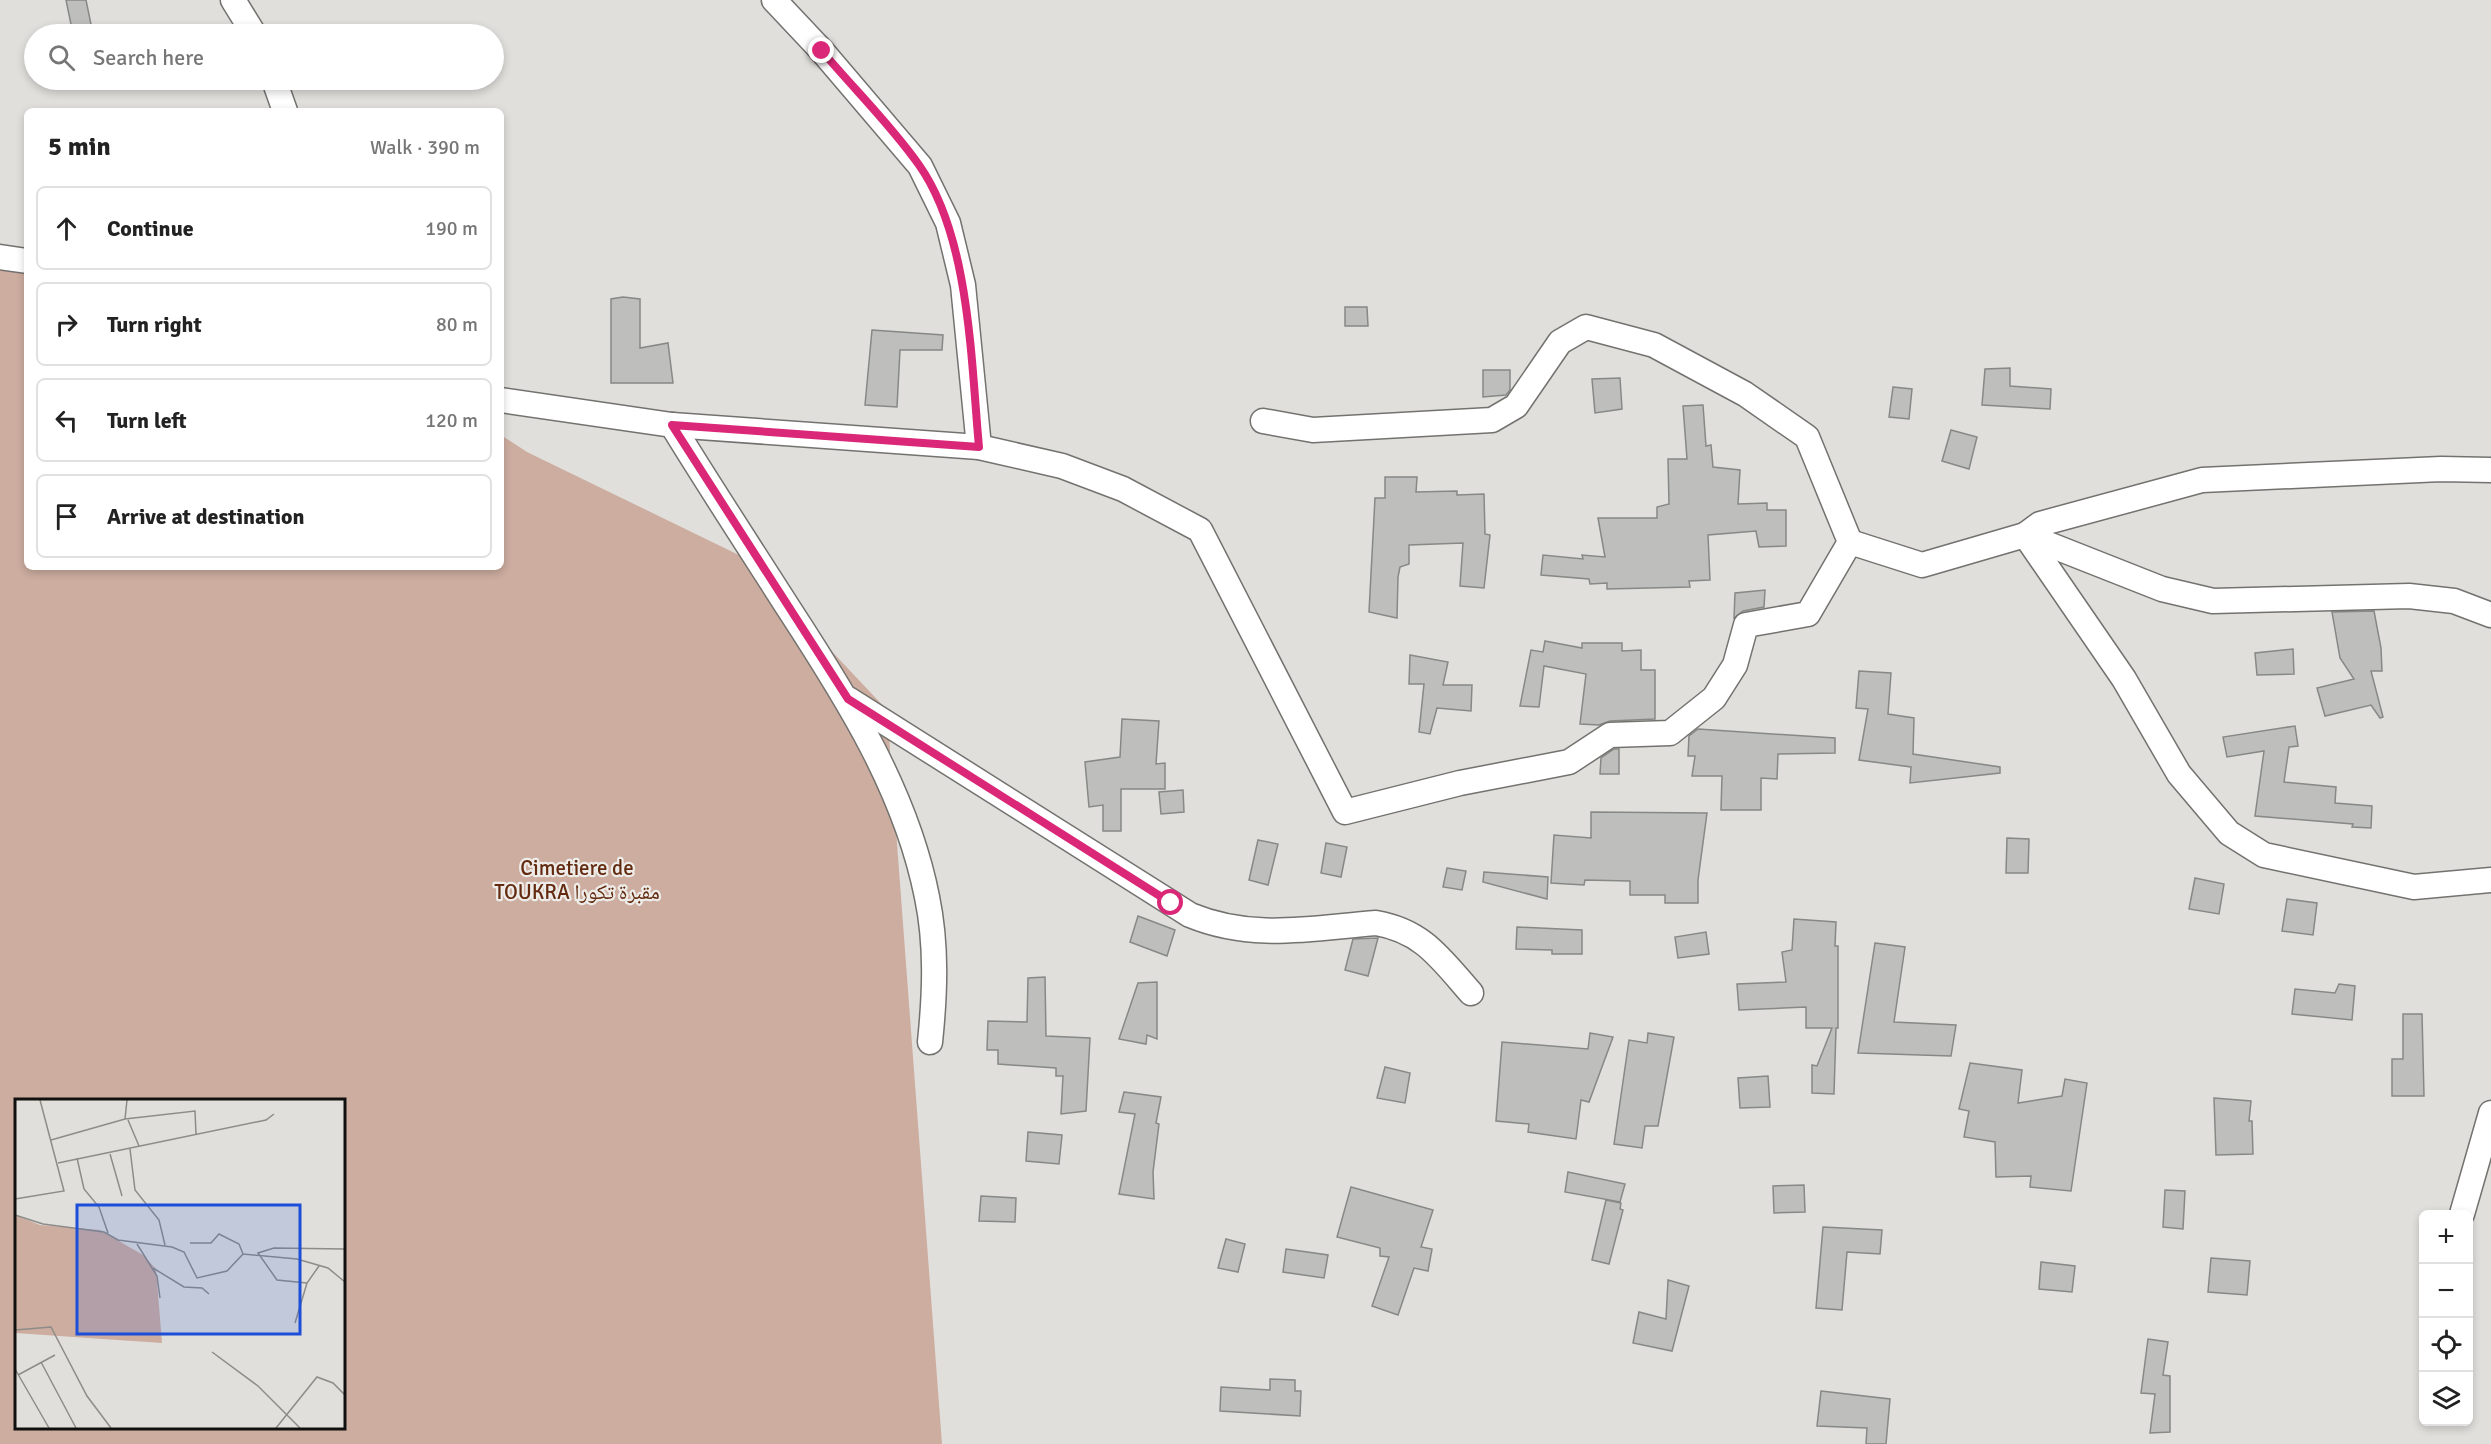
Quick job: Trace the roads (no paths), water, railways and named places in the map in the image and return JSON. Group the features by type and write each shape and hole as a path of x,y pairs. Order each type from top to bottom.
{"street":[{"path":"233,0 248,24"},
{"path":"774,0 822,51 920,166 948,223 963,285 979,447"},
{"path":"278,90 284,108"},
{"path":"0,257 24,261"},
{"path":"1263,421 1313,430 1492,420 1516,406 1560,342 1586,327 1654,345 1745,394 1807,437 1850,542"},
{"path":"504,400 672,425 979,447 1072,469 1123,489 1200,530 1345,812 1460,783 1569,762 1610,735 1670,733 1714,698 1735,665 1746,626 1808,614 1850,542"},
{"path":"672,425 848,699 895,796 920,864 928,899 933,946 934,1006 930,1042"},
{"path":"1850,542 1922,565 2025,535 2040,524 2202,480 2441,469 2491,470"},
{"path":"2025,535 2162,589 2213,602 2409,596 2454,602 2491,615"},
{"path":"2025,535 2124,679 2179,774 2229,833 2264,855 2414,887 2491,880"},
{"path":"848,699 1190,915 1212,924 1256,932 1376,923 1395,926 1428,945 1471,993"},
{"path":"2463,1210 2491,1113"}],"park label":[{"name":"Cimetiere de TOUKRA مقبرة تكورا","path":"577,880"}]}
